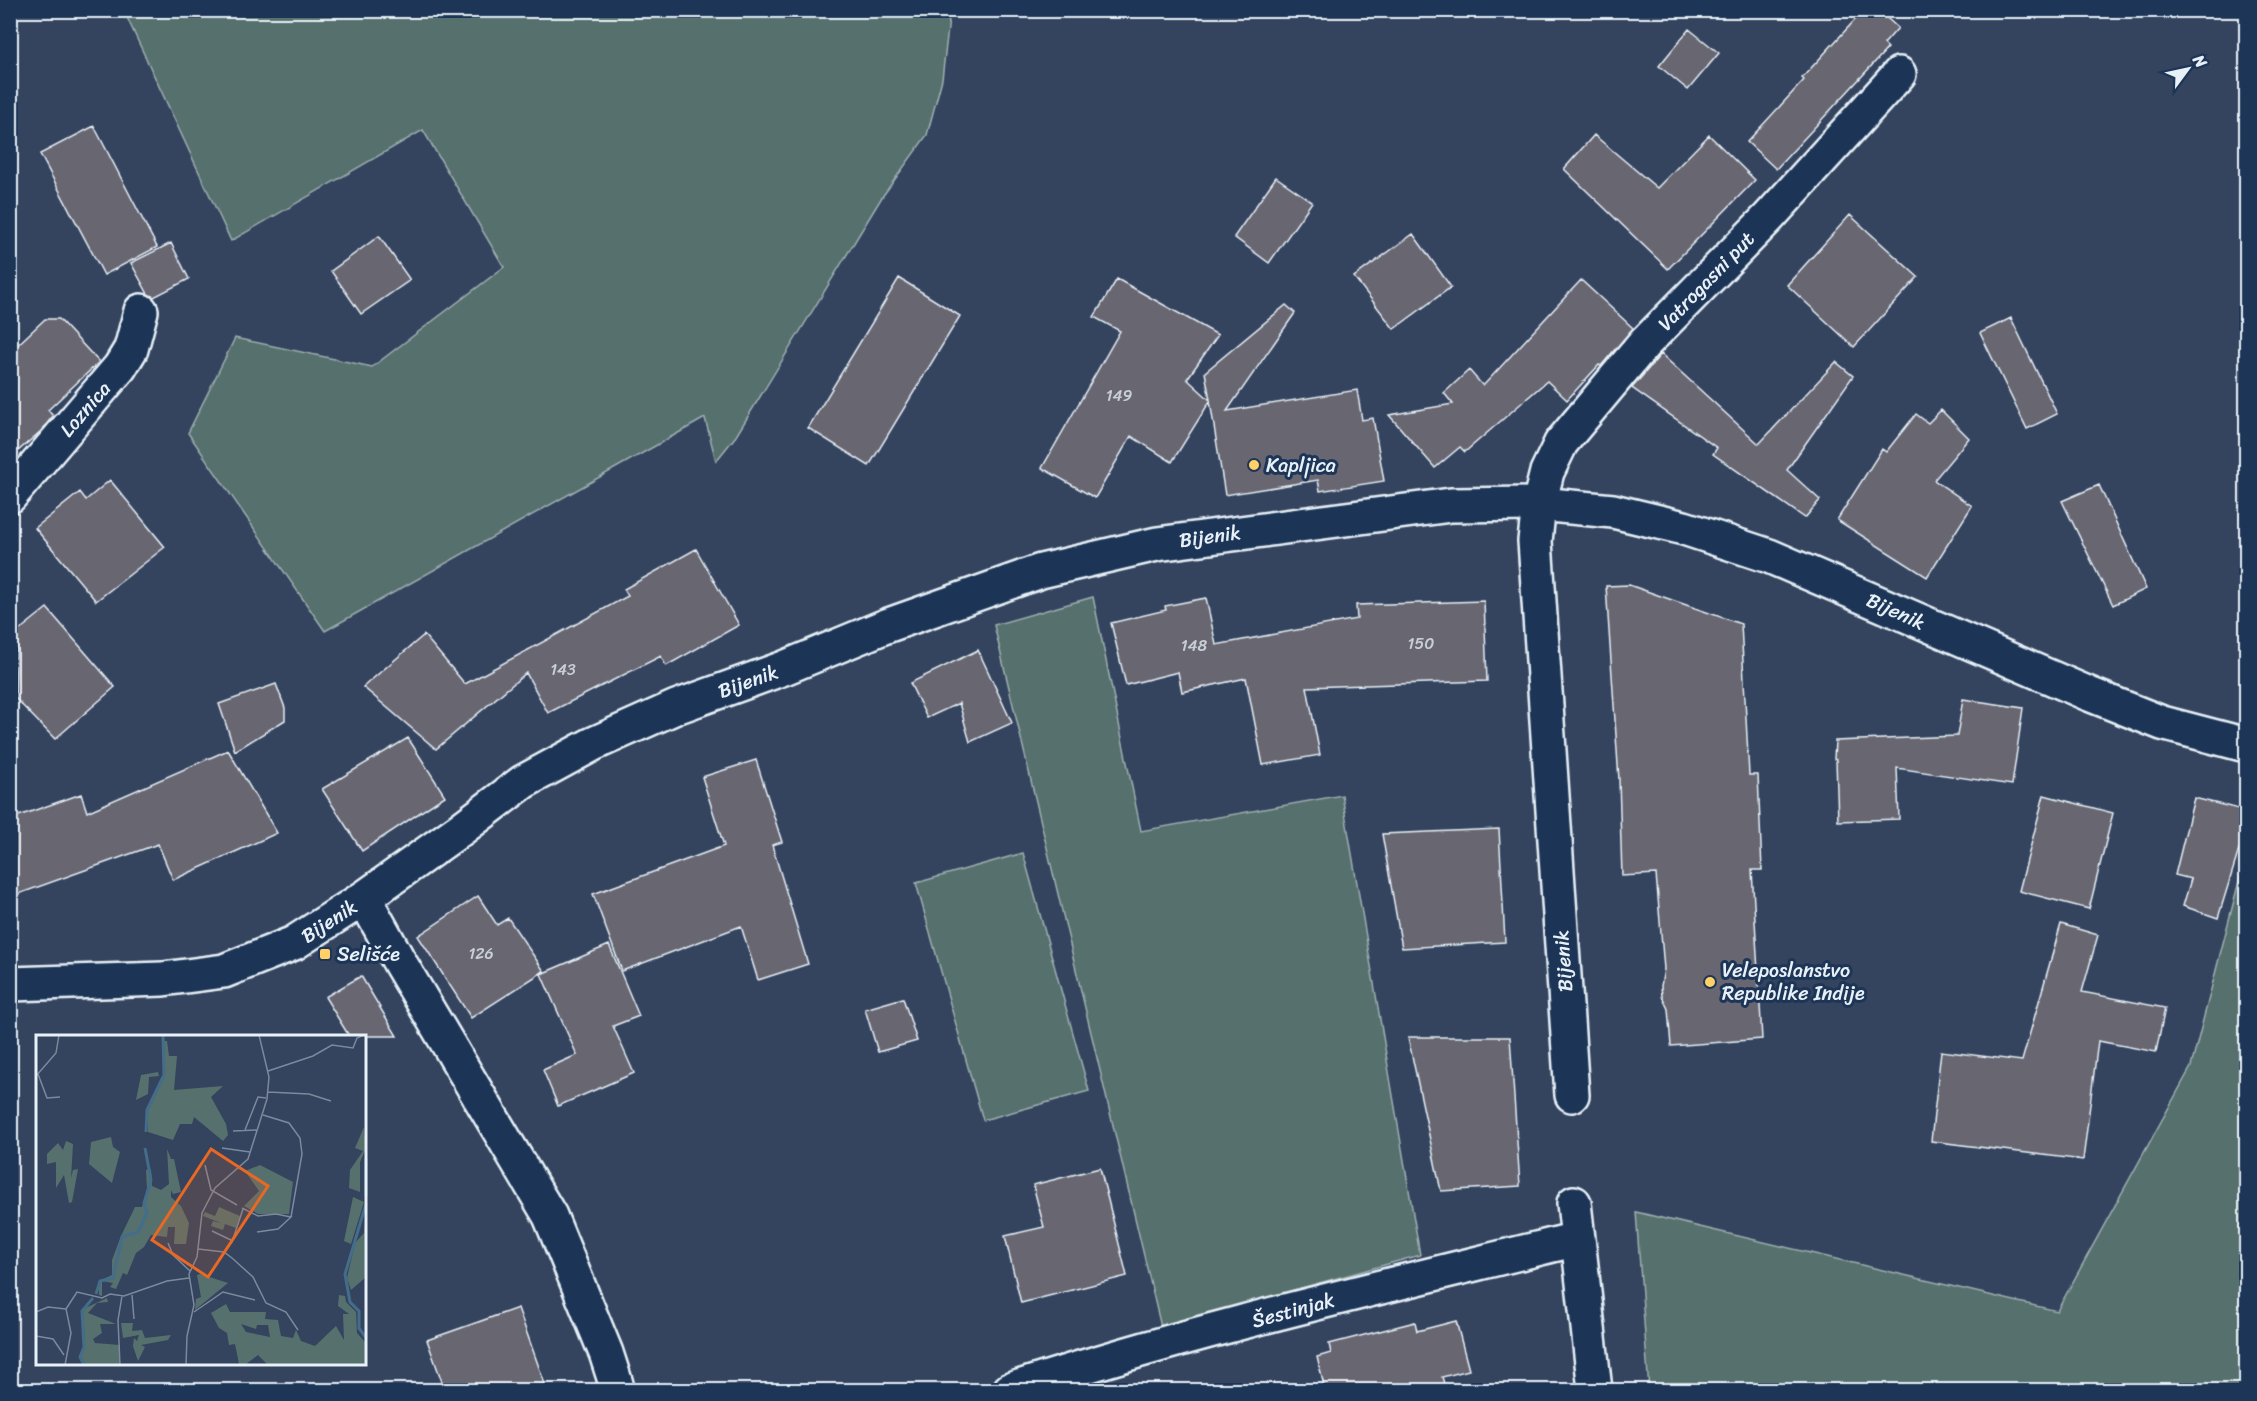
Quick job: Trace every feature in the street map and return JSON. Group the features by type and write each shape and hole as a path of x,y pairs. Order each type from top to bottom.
{"street":[{"name":"Vatrogasni put","path":"1539,504 1547,472 1561,443 1589,408 1644,344 1785,200 1899,74"},
{"name":"Loznica","path":"10,496 120,367 131,349 141,311"},
{"name":"Bijenik","path":"1539,504 1535,541 1572,1095"},
{"name":"Bijenik","path":"10,984 163,979 224,971 294,944 461,830 522,782 592,744 676,707 784,668 886,626 1041,571 1157,544 1451,505 1539,504 1613,511 1684,528 1769,556 2089,694 2162,723 2247,745"},
{"path":"364,898 550,1216 620,1388"},
{"path":"1574,1203 1595,1390"},
{"name":"Šestinjak","path":"1011,1390 1101,1361 1300,1308 1577,1239"}],"green space":[{"path":"124,11 950,11 942,79 927,135 882,197 736,436 716,461 705,418 325,631 188,433 235,338 372,367 504,267 423,130 231,241"},
{"path":"1093,597 1141,831 1342,795 1420,1255 1161,1327 994,625"},
{"path":"1023,853 1089,1091 983,1120 916,883"},
{"path":"2246,854 2246,1390 1649,1390 1636,1212 2057,1311 2191,1067"}],"building":[{"path":"1864,10 1878,10 1898,28 1884,44 1888,48 1776,169 1747,142"},
{"path":"1689,29 1719,53 1688,90 1659,66"},
{"path":"94,126 157,247 104,275 40,154"},
{"path":"1594,135 1657,188 1709,135 1755,180 1668,269 1564,169"},
{"path":"1276,177 1312,202 1269,263 1234,237"},
{"path":"1850,215 1918,277 1854,347 1787,285"},
{"path":"1413,234 1451,287 1394,329 1354,277"},
{"path":"379,236 410,280 361,314 331,271"},
{"path":"171,243 189,279 154,297 148,294 131,263"},
{"path":"899,278 960,316 869,466 808,428"},
{"path":"1117,279 1218,335 1187,379 1210,400 1205,372 1286,305 1295,313 1227,411 1357,390 1362,420 1373,418 1384,481 1320,491 1318,480 1225,495 1210,401 1172,462 1131,436 1095,498 1042,468 1120,331 1094,317"},
{"path":"1581,280 1633,328 1601,366 1599,365 1567,400 1547,381 1465,452 1460,447 1435,468 1389,415 1453,404 1444,393 1469,370 1483,386"},
{"path":"2011,318 2057,414 2027,429 1980,333"},
{"path":"45,319 59,319 99,362 48,410 53,416 41,431 10,458 10,352"},
{"path":"1661,354 1759,444 1836,362 1853,376 1787,470 1820,500 1805,518 1713,454 1717,448 1632,388"},
{"path":"1941,410 1969,438 1934,480 1972,506 1927,577 1837,520 1882,449 1886,452 1916,414 1928,423"},
{"path":"110,480 165,547 96,601 35,528 80,492 86,500"},
{"path":"2099,485 2146,589 2113,605 2062,501"},
{"path":"696,549 739,625 666,666 661,656 548,713 526,673 436,749 363,687 424,635 465,684 628,596 624,589"},
{"path":"1629,585 1741,624 1749,775 1758,775 1762,870 1752,870 1762,1039 1671,1046 1668,1009 1662,996 1661,986 1664,969 1656,874 1622,876 1619,780 1606,586"},
{"path":"1206,598 1216,645 1357,619 1356,605 1484,601 1487,681 1307,687 1320,755 1263,765 1246,678 1182,692 1178,672 1126,685 1111,623 1166,610 1165,606"},
{"path":"47,608 115,687 55,739 15,698 17,632"},
{"path":"978,650 1012,723 970,742 959,703 927,718 910,683"},
{"path":"276,684 285,708 285,720 235,751 219,704"},
{"path":"1963,699 2023,708 2012,785 1897,768 1899,819 1838,821 1835,741 1957,736"},
{"path":"408,738 445,796 362,851 322,789"},
{"path":"228,750 277,833 173,880 158,844 10,897 10,819 81,794 87,812"},
{"path":"756,760 782,842 772,845 808,964 758,980 741,926 622,971 593,894 724,846 702,777"},
{"path":"2044,795 2113,813 2089,909 2019,891"},
{"path":"2194,798 2247,811 2247,824 2218,918 2183,906 2191,879 2175,875"},
{"path":"1499,829 1505,942 1402,948 1382,834"},
{"path":"478,896 497,925 508,918 544,971 471,1018 418,936"},
{"path":"2061,924 2098,935 2082,992 2165,1008 2156,1052 2098,1041 2083,1160 1931,1141 1941,1051 2022,1061"},
{"path":"609,945 639,1016 613,1026 634,1073 558,1106 543,1070 577,1055 541,974"},
{"path":"361,976 397,1036 348,1035 325,997"},
{"path":"903,998 917,1041 878,1052 865,1009"},
{"path":"1408,1037 1510,1037 1520,1186 1441,1191"},
{"path":"1100,1168 1127,1276 1021,1303 1005,1236 1044,1227 1033,1185"},
{"path":"518,1308 547,1390 445,1390 427,1340"},
{"path":"1456,1321 1469,1370 1442,1377 1446,1390 1325,1390 1317,1357 1331,1353 1329,1344 1415,1322 1417,1331"}],"place":[{"name":"Kapljica","path":"1254,465"},
{"name":"Selišće","path":"325,954"},
{"name":"Veleposlanstvo Republike Indije","path":"1710,982"}]}
